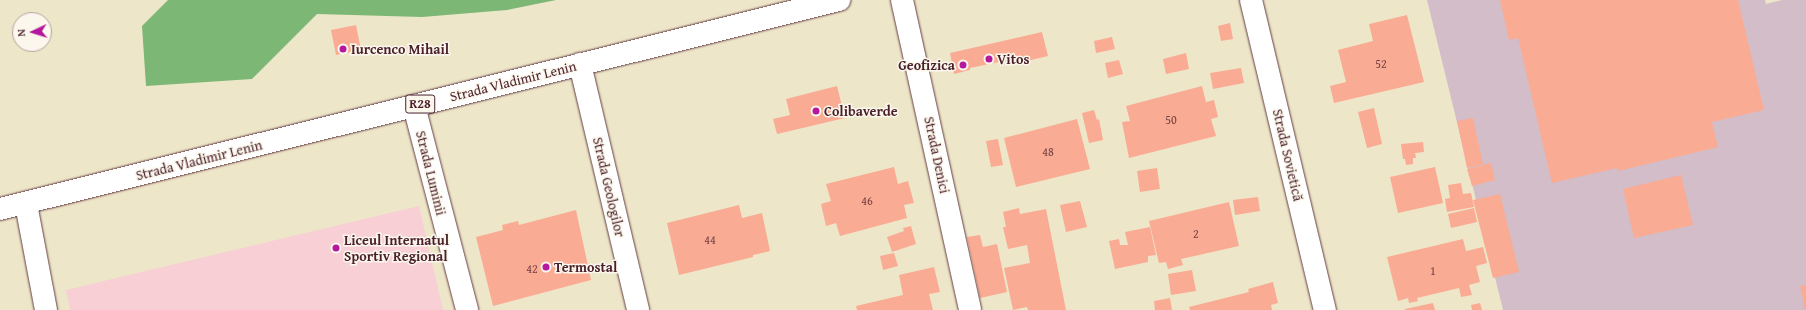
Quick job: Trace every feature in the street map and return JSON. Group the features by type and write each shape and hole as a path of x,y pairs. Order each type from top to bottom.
{"street":[{"name":"Strada Vladimir Lenin","path":"0,209 26,204 839,0"},
{"name":"Strada Denici","path":"902,0 970,310"},
{"name":"Strada Sovietică","path":"1251,0 1324,310"},
{"name":"Strada Geologilor","path":"580,64 638,310"},
{"name":"Strada Luminii","path":"414,106 467,310"},
{"path":"26,204 46,310"}],"shaded area":[{"path":"1427,0 1765,0 1766,4 1782,0 1806,0 1806,310 1503,310"},
{"name":"Liceul Internatul Sportiv Regional","path":"419,206 443,310 70,310 66,290"}],"green space":[{"path":"168,0 556,0 507,10 422,17 317,14 252,79 146,86 142,26"}],"building":[{"path":"1500,0 1738,0 1764,110 1712,122 1718,147 1618,171 1617,168 1552,183 1518,38 1509,40"},
{"path":"1407,15 1424,82 1334,103 1330,86 1346,82 1338,50 1373,41 1369,24"},
{"path":"1230,23 1233,39 1221,41 1218,26"},
{"path":"356,25 361,50 336,55 331,30"},
{"path":"1042,32 1048,56 1009,65 1008,60 970,68 970,70 954,74 950,53"},
{"path":"1112,37 1115,49 1096,53 1094,41"},
{"path":"1186,53 1189,69 1166,74 1163,59"},
{"path":"1119,60 1123,74 1108,78 1105,63"},
{"path":"1241,68 1244,83 1213,89 1210,73"},
{"path":"837,86 845,118 777,134 773,119 790,115 786,99"},
{"path":"1202,86 1206,102 1214,100 1218,117 1211,119 1216,136 1129,158 1122,122 1130,121 1126,106"},
{"path":"1374,108 1382,144 1367,148 1358,112"},
{"path":"1094,110 1097,120 1099,119 1103,140 1089,143 1082,113"},
{"path":"1473,118 1483,164 1467,168 1457,121"},
{"path":"1077,119 1090,169 1016,187 1004,138"},
{"path":"998,139 1003,165 991,167 986,141"},
{"path":"1423,142 1424,152 1415,153 1416,158 1413,158 1413,164 1406,165 1405,159 1403,159 1401,144"},
{"path":"1491,163 1495,180 1472,186 1467,169"},
{"path":"894,167 898,184 908,181 914,203 904,205 907,218 840,236 836,223 826,226 821,204 831,201 826,184"},
{"path":"1435,167 1443,203 1398,213 1390,177"},
{"path":"1157,168 1160,189 1140,192 1137,171"},
{"path":"1681,175 1693,225 1634,238 1623,189"},
{"path":"1461,183 1463,194 1471,193 1474,207 1447,212 1445,199 1450,198 1448,185"},
{"path":"1500,194 1519,272 1493,278 1473,200"},
{"path":"1258,197 1260,211 1235,215 1233,200"},
{"path":"1080,201 1087,227 1066,232 1060,205"},
{"path":"1229,202 1239,246 1181,259 1183,265 1168,269 1166,262 1159,263 1149,221"},
{"path":"739,205 742,218 762,213 770,251 753,255 753,257 679,275 667,223"},
{"path":"1019,208 1020,214 1046,209 1066,310 1028,310 1027,307 1013,310 1004,268 1030,263 1027,245 1008,249 1003,227 1006,227 1003,212"},
{"path":"1474,208 1477,222 1451,228 1448,214"},
{"path":"576,210 591,280 493,306 476,237 503,230 502,225 518,221 519,225"},
{"path":"911,226 916,244 892,252 887,237 904,231 903,228"},
{"path":"1150,227 1156,255 1148,256 1148,262 1115,269 1109,241 1119,239 1120,245 1128,245 1125,232"},
{"path":"980,235 983,247 997,244 1007,292 980,298 967,237"},
{"path":"1463,239 1466,251 1483,247 1487,263 1476,266 1480,282 1469,285 1472,295 1461,297 1459,288 1417,298 1418,301 1409,303 1408,298 1398,301 1387,257"},
{"path":"894,253 898,266 883,270 880,256"},
{"path":"934,267 940,292 929,294 933,310 857,310 856,306 903,295 899,275"},
{"path":"1192,270 1196,291 1171,295 1168,274"},
{"path":"1273,282 1278,303 1271,305 1272,310 1190,310 1189,307 1249,292 1248,289"},
{"path":"1806,285 1806,310 1805,310 1800,286"},
{"path":"1170,298 1172,310 1155,310 1154,301"},
{"path":"1433,303 1435,310 1405,310 1405,309"},
{"path":"1480,303 1482,310 1472,310 1471,305"}],"place":[{"name":"Iurcenco Mihail","path":"343,49"},
{"name":"Vitos","path":"989,59"},
{"name":"Geofizica","path":"963,65"},
{"name":"Colibaverde","path":"816,111"},
{"name":"Liceul Internatul Sportiv Regional","path":"336,248"},
{"name":"Termostal","path":"546,267"}]}
